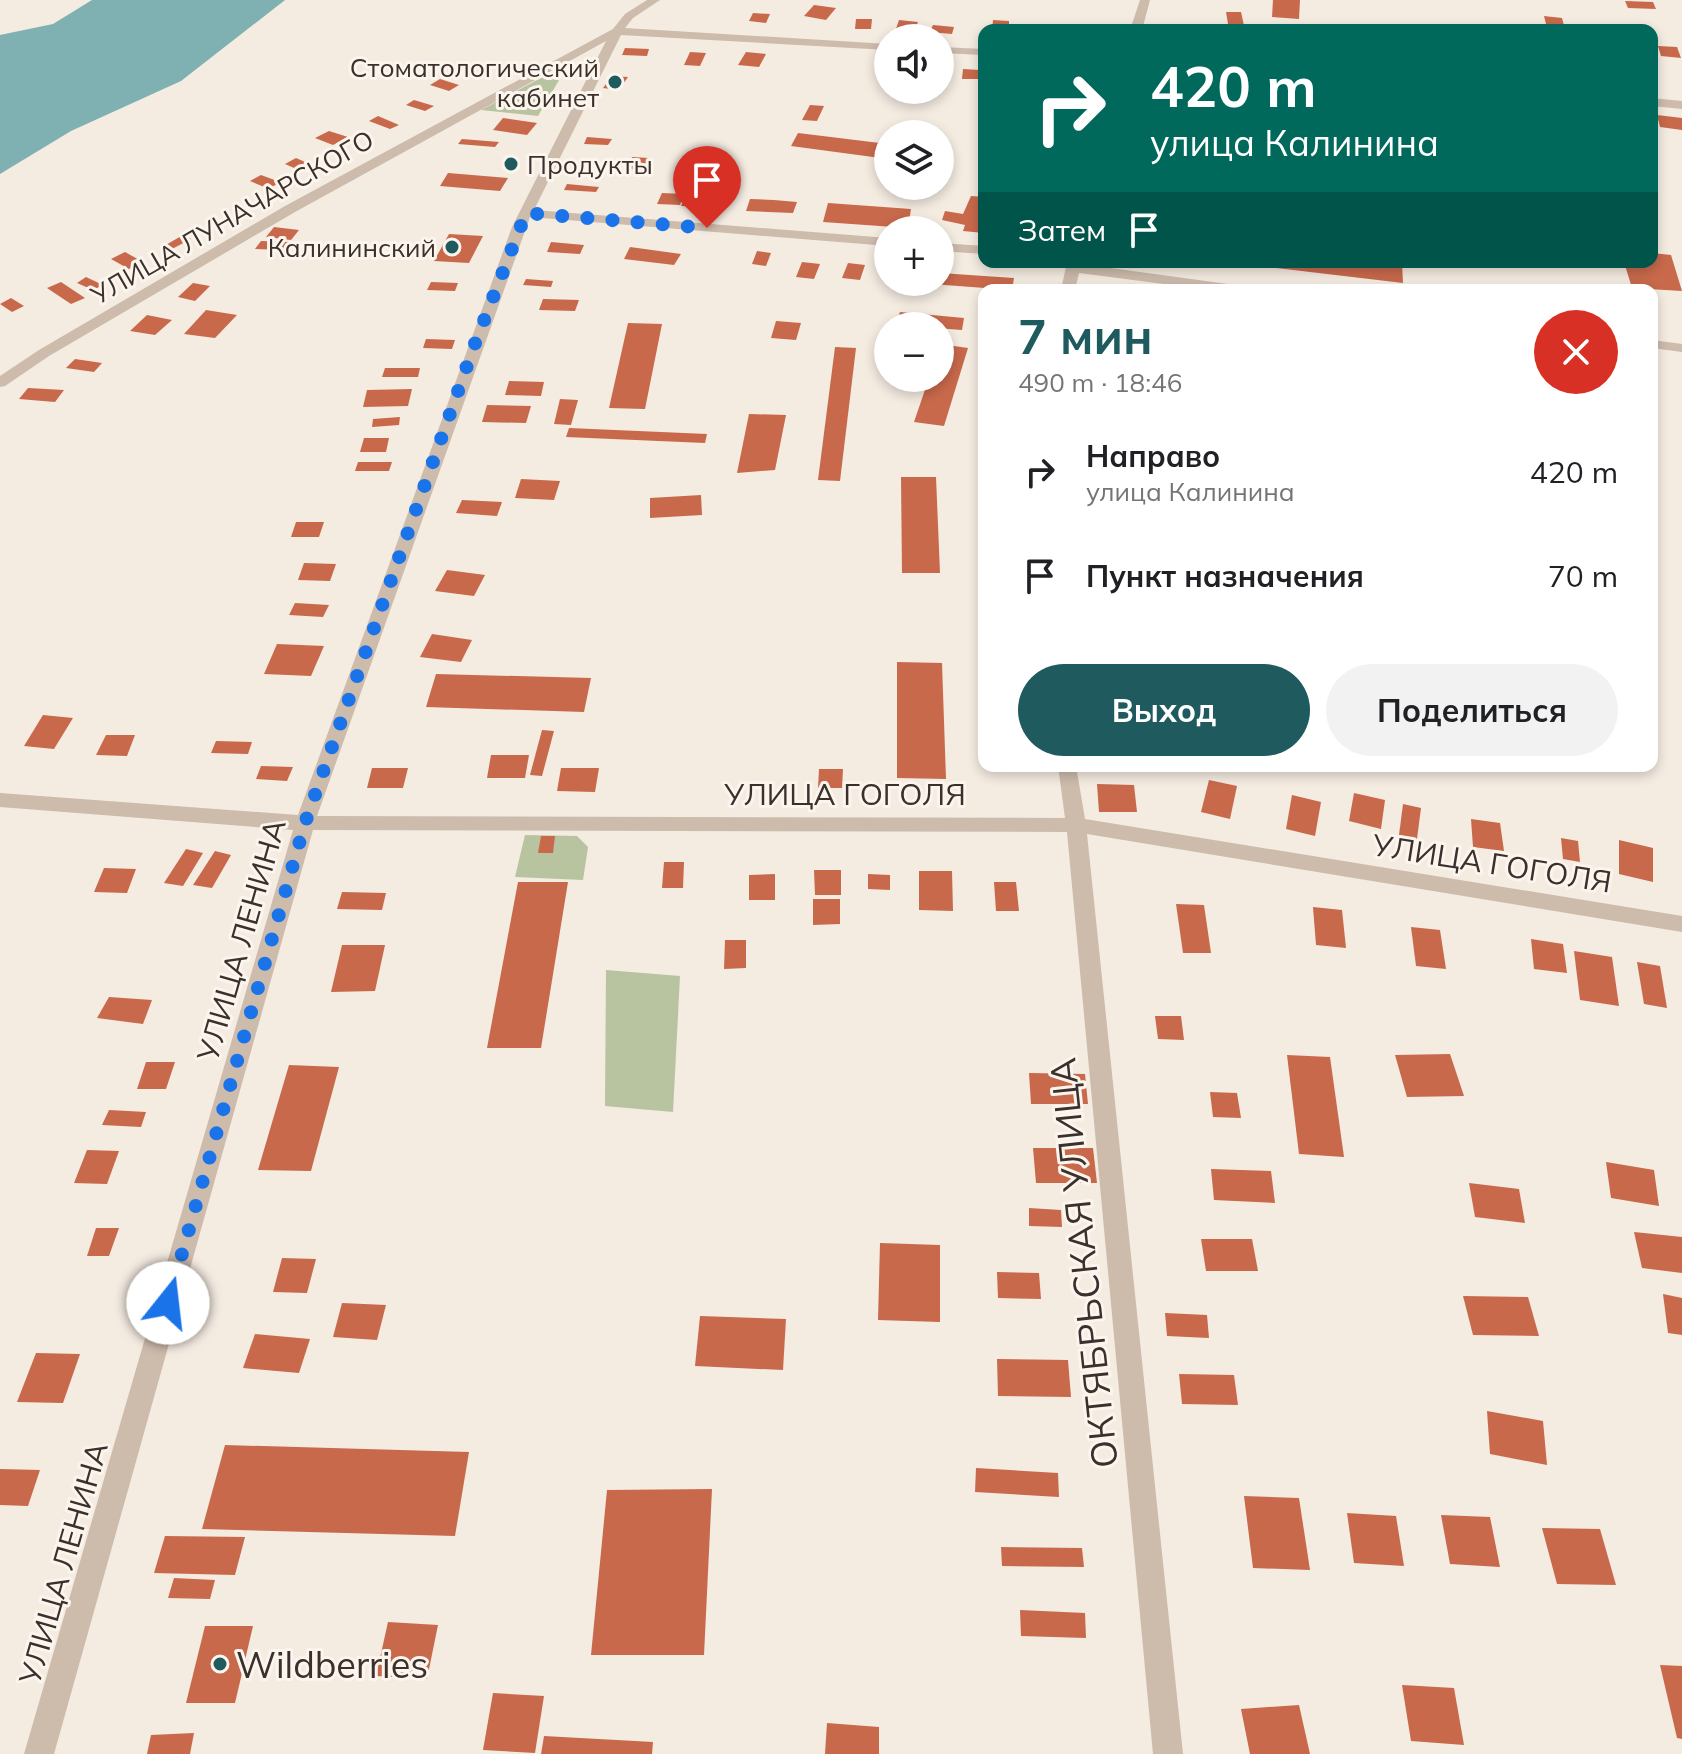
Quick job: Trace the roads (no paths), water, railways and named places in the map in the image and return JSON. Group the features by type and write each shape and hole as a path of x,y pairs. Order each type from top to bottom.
{"street":[{"name":"УЛИЦА ЛУНАЧАРСКОГО","path":"0,383 44,353 290,209 617,31 629,16 655,0"},
{"path":"1138,24 1145,0"},
{"path":"617,31 874,46"},
{"name":"УЛИЦА ЛЕНИНА","path":"39,1754 305,823 474,346 526,213 617,31"},
{"path":"954,51 978,52"},
{"path":"1658,103 1682,105"},
{"path":"526,213 874,241"},
{"path":"954,248 978,250"},
{"path":"1093,268 1201,284"},
{"path":"1658,345 1682,348"},
{"name":"ОКТЯБРЬСКАЯ УЛИЦА","path":"1068,772 1076,825 1168,1754"},
{"name":"УЛИЦА ГОГОЛЯ","path":"0,800 305,823 1076,825 1682,924"}],"water":[{"path":"92,0 285,0 181,81 71,131 0,174 0,35 53,24"}],"place":[{"name":"Стоматологический кабинет","path":"615,82"},
{"name":"Продукты","path":"511,164"},
{"name":"Калининский","path":"452,247"},
{"name":"Wildberries","path":"220,1664"}]}
